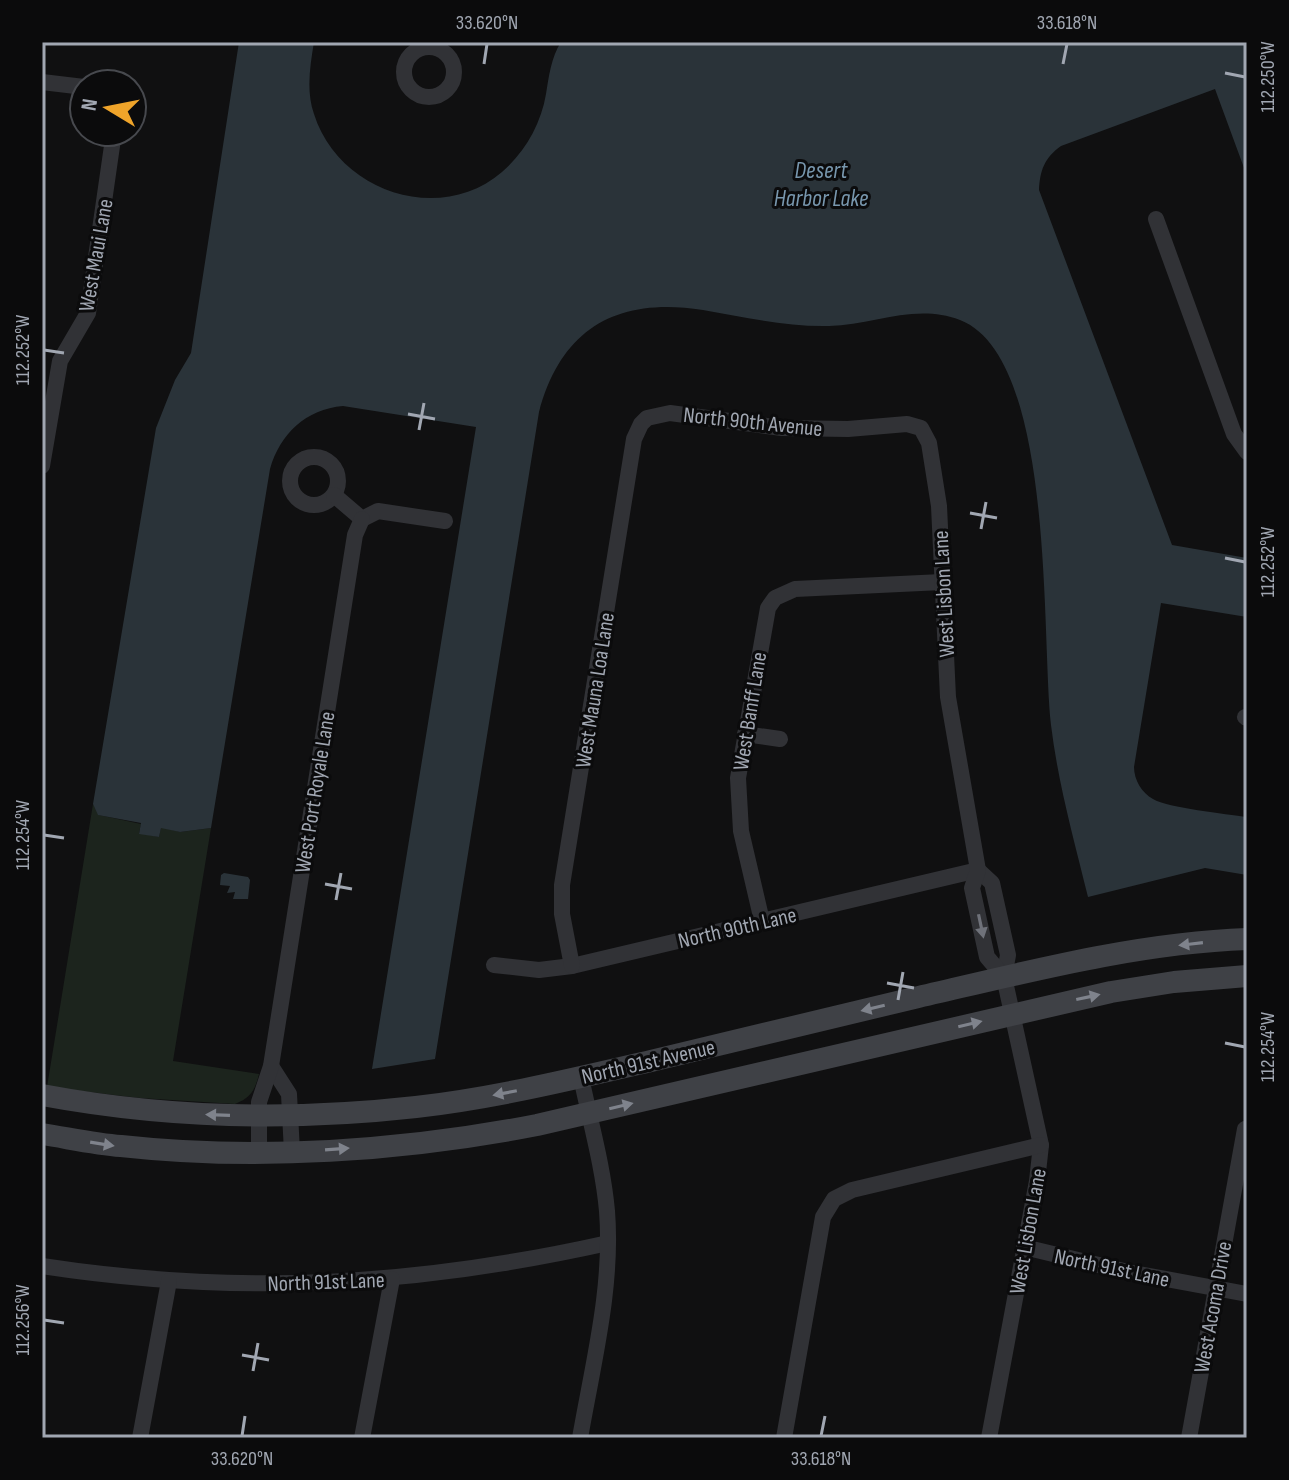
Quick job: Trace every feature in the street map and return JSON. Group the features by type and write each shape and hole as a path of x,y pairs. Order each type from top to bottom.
{"main road":[{"name":"North 91st Avenue","path":"42,1095 133,1109 258,1115 431,1105 581,1077 1004,977 1136,951 1247,939"},
{"name":"North 91st Avenue","path":"42,1134 120,1146 259,1154 445,1141 589,1113 1142,986 1247,976"}],"street":[{"path":"42,82 68,85"},
{"name":"West Maui Lane","path":"42,466 60,361 88,313 112,148"},
{"path":"1156,219 1234,434 1247,452"},
{"name":"North 90th Avenue","path":"647,418 670,413 782,428 848,429 907,424"},
{"name":"West Mauna Loa Lane","path":"572,966 562,914 562,885 634,439 647,418"},
{"name":"West Lisbon Lane","path":"907,424 921,428 929,443 939,506 948,697 978,870 972,888 987,957 1004,977 1041,1145 989,1438"},
{"path":"334,495 362,519 369,514 386,511 445,521"},
{"name":"West Port Royale Lane","path":"259,1154 258,1115 271,1066 355,535 362,519"},
{"name":"West Banff Lane","path":"762,921 741,831 738,778 764,619 775,598 795,589 942,582"},
{"path":"745,734 780,739"},
{"name":"North 90th Lane","path":"494,965 539,970 572,966 978,870"},
{"path":"271,1066 289,1094 292,1152"},
{"path":"580,1438 602,1314 608,1243 605,1196 581,1077"},
{"name":"West Acoma Drive","path":"1189,1438 1245,1129"},
{"path":"784,1438 823,1217 834,1199 852,1190 1041,1145"},
{"name":"North 91st Lane","path":"42,1266 169,1281 293,1285 392,1279 505,1265 608,1243"},
{"name":"North 91st Lane","path":"1024,1247 1128,1272 1247,1294"},
{"path":"362,1438 392,1279"},
{"path":"140,1438 169,1281"}],"shaded area":[{"path":"93,804 99,815 141,824 139,833 159,837 161,827 180,832 211,828 173,1061 259,1074 252,1093 240,1102 140,1098 47,1087"}],"water":[{"name":"Desert Harbor Lake","path":"239,42 314,42 310,96 326,141 345,163 367,180 393,192 421,198 449,197 477,188 510,164 536,127 561,42 1247,42 1247,176 1215,89 1061,146 1044,165 1039,190 1172,545 1247,558 1247,617 1161,603 1134,767 1139,786 1153,799 1184,808 1247,817 1247,875 1205,868 1088,897 1062,790 1051,725 1038,503 1028,441 1013,387 991,344 960,320 943,315 911,314 846,325 813,326 703,310 645,308 598,324 562,358 549,383 539,412 435,1059 372,1069 476,427 343,406 317,412 296,426 280,445 270,469 211,828 180,832 161,828 159,837 139,834 141,823 98,815 93,804 156,428 175,380 191,353"},
{"path":"224,873 248,877 248,899 233,899 235,892 227,893 230,886 220,885"}]}
